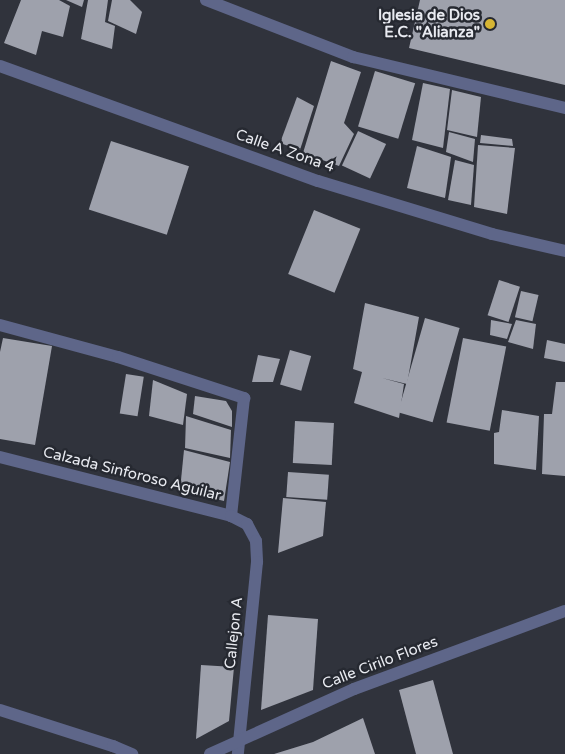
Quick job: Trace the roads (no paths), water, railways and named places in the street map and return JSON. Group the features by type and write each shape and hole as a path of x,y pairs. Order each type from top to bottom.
{"street":[{"path":"206,0 353,57 565,108"},
{"name":"Calle A Zona 4","path":"0,66 318,181 492,234 565,251"},
{"path":"0,325 118,357 244,398 231,516"},
{"name":"Calzada Sinforoso Aguilar","path":"0,457 231,516 247,524 252,531"},
{"name":"Callejon A","path":"238,754 257,562 256,541 252,531"},
{"name":"Calle Cirilo Flores","path":"210,754 354,689 565,612"},
{"path":"0,710 114,746 132,754"}],"place":[{"name":"Iglesia de Dios E.C. \"Alianza\"","path":"490,24"}]}
